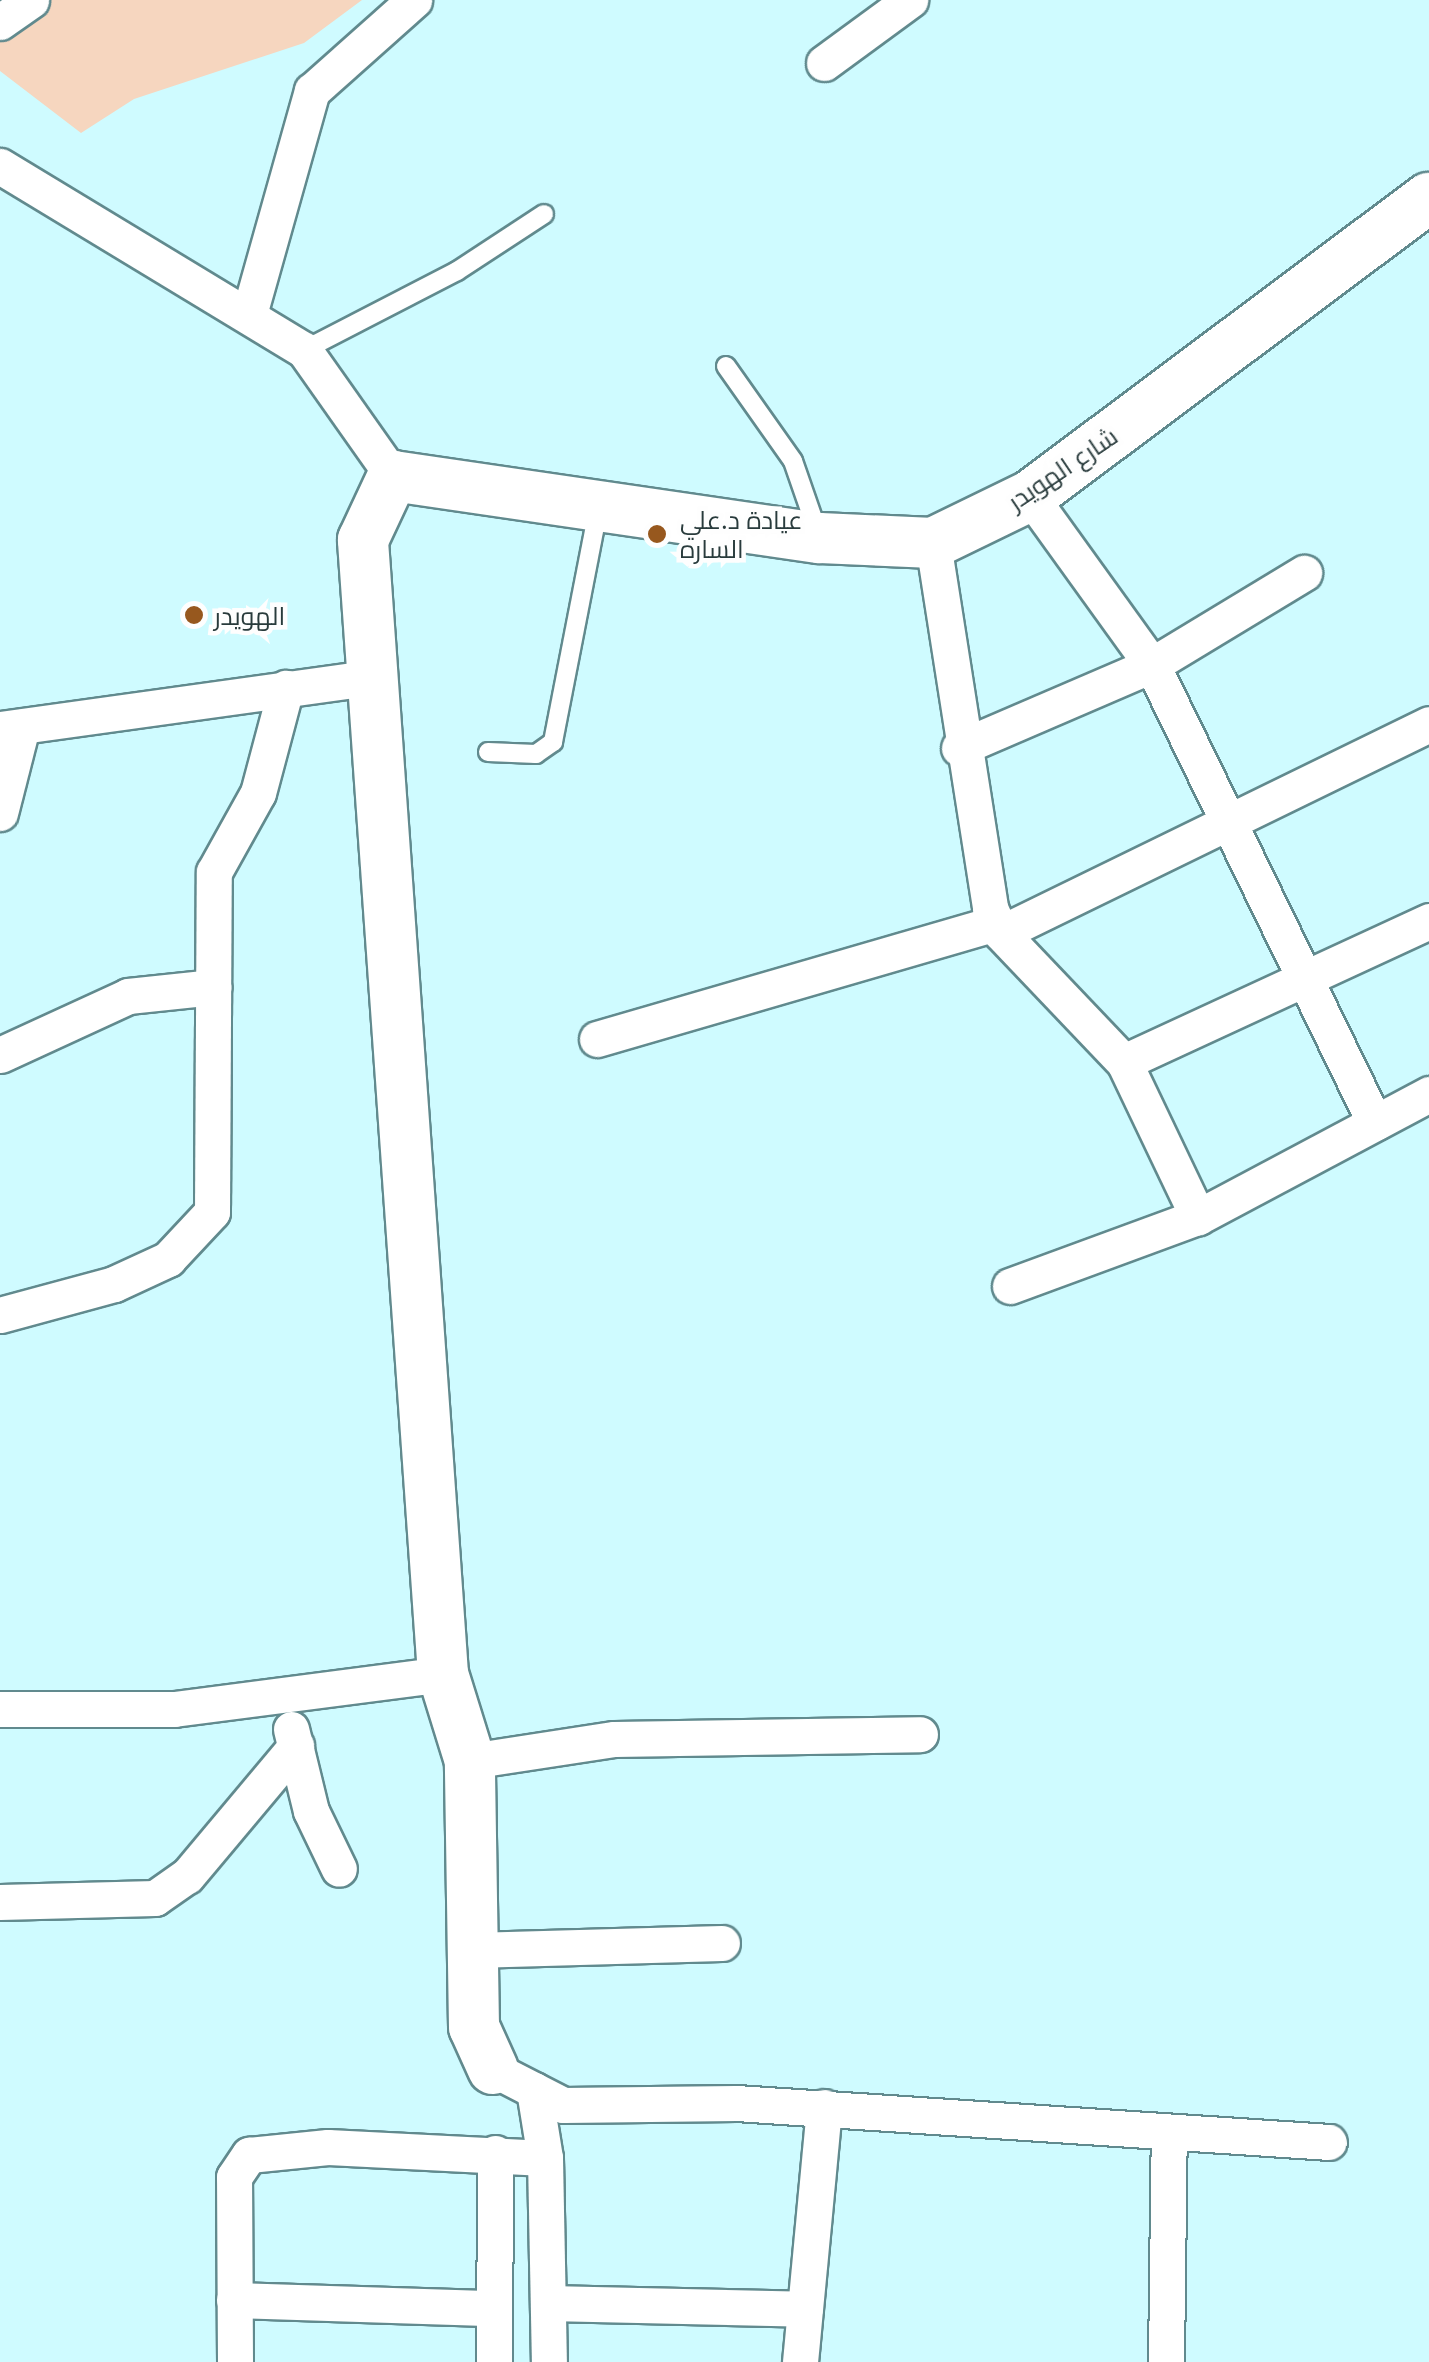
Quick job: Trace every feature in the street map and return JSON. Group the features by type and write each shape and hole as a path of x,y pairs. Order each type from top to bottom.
{"street":[{"path":"0,22 31,0"},
{"path":"250,311 312,91 414,0"},
{"path":"824,63 910,0"},
{"path":"0,166 250,311 304,350 392,476 363,540 376,677 443,1674 470,1761 474,2026 513,2080 545,2158 548,2362"},
{"name":"شارع الهويدر","path":"392,476 598,509 820,538 933,543 1030,496 1429,198"},
{"path":"1030,496 1152,664 1301,980 1375,1123"},
{"path":"933,543 959,748 998,928 1124,1062 1198,1216"},
{"path":"959,748 1152,664 1304,574"},
{"path":"0,814 11,728 376,677"},
{"path":"0,1315 114,1284 168,1259 212,1212 214,872 258,793 286,688"},
{"path":"597,1038 998,928 1429,724"},
{"path":"1124,1062 1429,921"},
{"path":"0,1055 94,1007 214,987"},
{"path":"1010,1286 1198,1216 1429,1094"},
{"path":"0,1709 284,1700 443,1674"},
{"path":"284,1700 338,1869"},
{"path":"470,1761 614,1739 920,1734"},
{"path":"0,1902 155,1898 187,1876 296,1746"},
{"path":"472,1950 722,1943"},
{"path":"513,2080 563,2105 824,2107 1329,2142"},
{"path":"800,2362 824,2107"},
{"path":"1166,2362 1169,2132"},
{"path":"235,2362 234,2177 250,2155 495,2152 545,2158"},
{"path":"494,2362 495,2152"},
{"path":"234,2300 494,2308"},
{"path":"548,2303 805,2309"}],"lane":[{"path":"304,350 458,272 544,214"},
{"path":"726,366 793,461 820,538"},
{"path":"488,752 536,754 553,742 598,509"}],"shaded area":[{"path":"0,0 362,0 304,43 134,99 81,133 0,71"}],"place":[{"name":"عيادة د.علي الساره","path":"657,534"},
{"name":"الهويدر","path":"194,615"}]}
